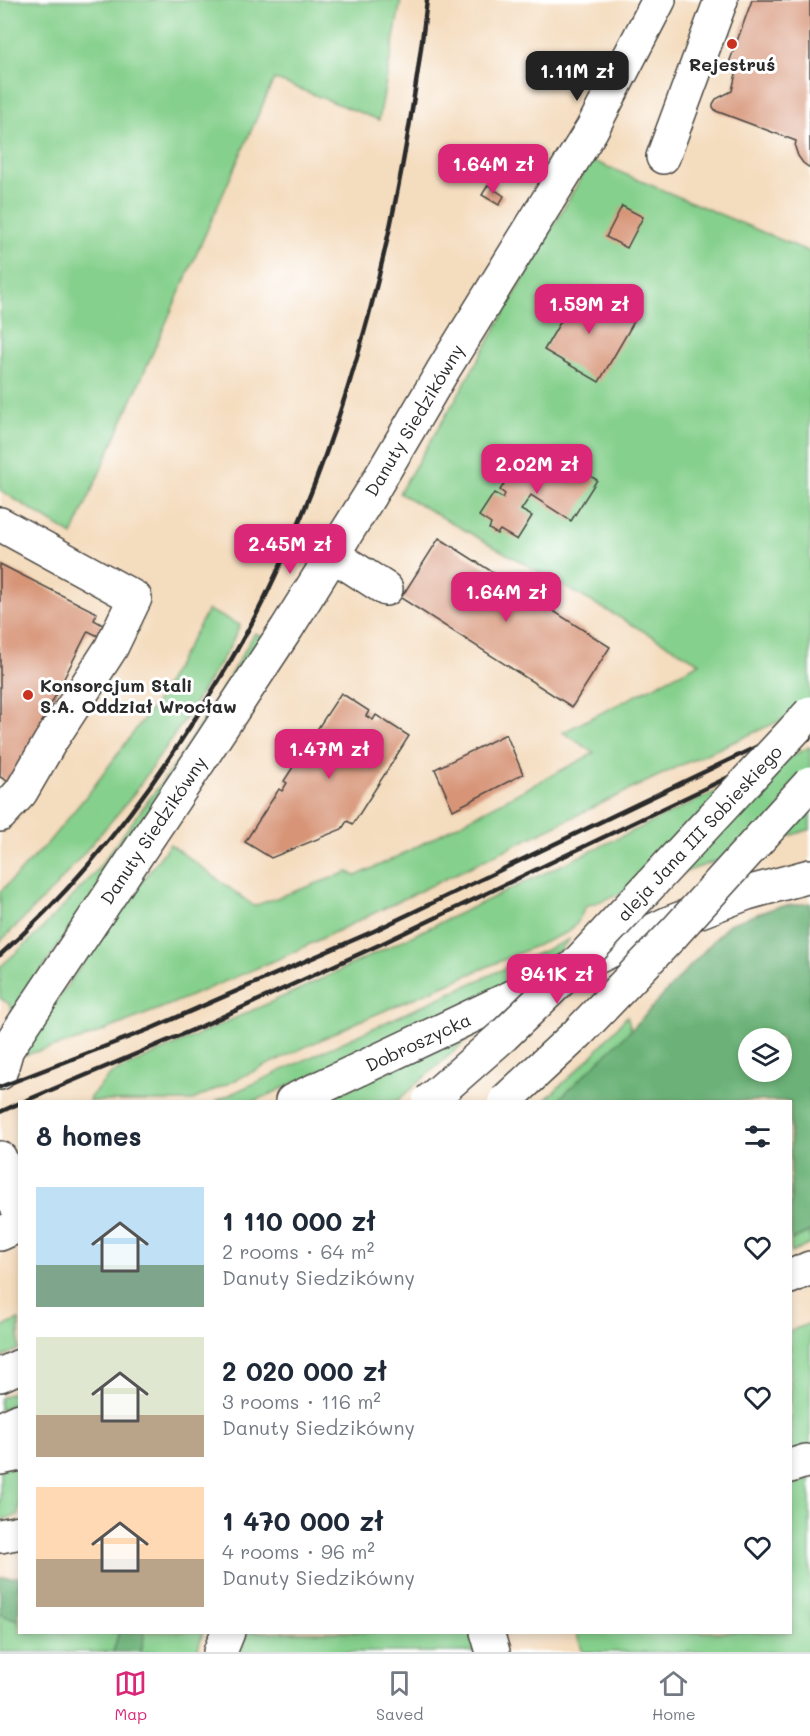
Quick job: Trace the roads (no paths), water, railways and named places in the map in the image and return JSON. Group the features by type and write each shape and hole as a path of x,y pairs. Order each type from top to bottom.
{"street":[{"name":"Danuty Siedzikówny","path":"0,1073 7,1049 194,769 370,495 442,372 592,129 659,0"},
{"path":"663,157 721,0"},
{"path":"0,524 135,598 111,648 50,742 21,792 0,815"},
{"path":"333,555 386,589"},
{"name":"aleja Jana III Sobieskiego","path":"430,1100 504,1035 571,970 810,712"},
{"path":"507,1100 578,1033 666,942 810,783"},
{"name":"Dobroszycka","path":"294,1100 669,923 747,893 810,876"},
{"path":"0,1158 9,1191 18,1208"},
{"path":"0,1234 18,1227"},
{"path":"792,1276 810,1268"},
{"path":"0,1375 18,1367"},
{"path":"0,1429 18,1421"},
{"path":"0,1458 18,1454"},
{"path":"0,1536 18,1532"},
{"path":"220,1652 227,1634"},
{"path":"488,1634 493,1652"}],"railway":[{"path":"0,955 74,881 119,827 160,771 204,705 238,648 269,589 300,520 328,448 352,375 372,301 405,151 427,0"},
{"path":"0,1087 150,1029 374,931 810,721"},
{"path":"27,1100 202,1026 381,944 810,738"},
{"path":"0,1112 18,1104"}],"place":[{"name":"Rejestruś","path":"732,44"},
{"name":"Konsorcjum Stali S.A. Oddział Wrocław","path":"28,695"}]}
